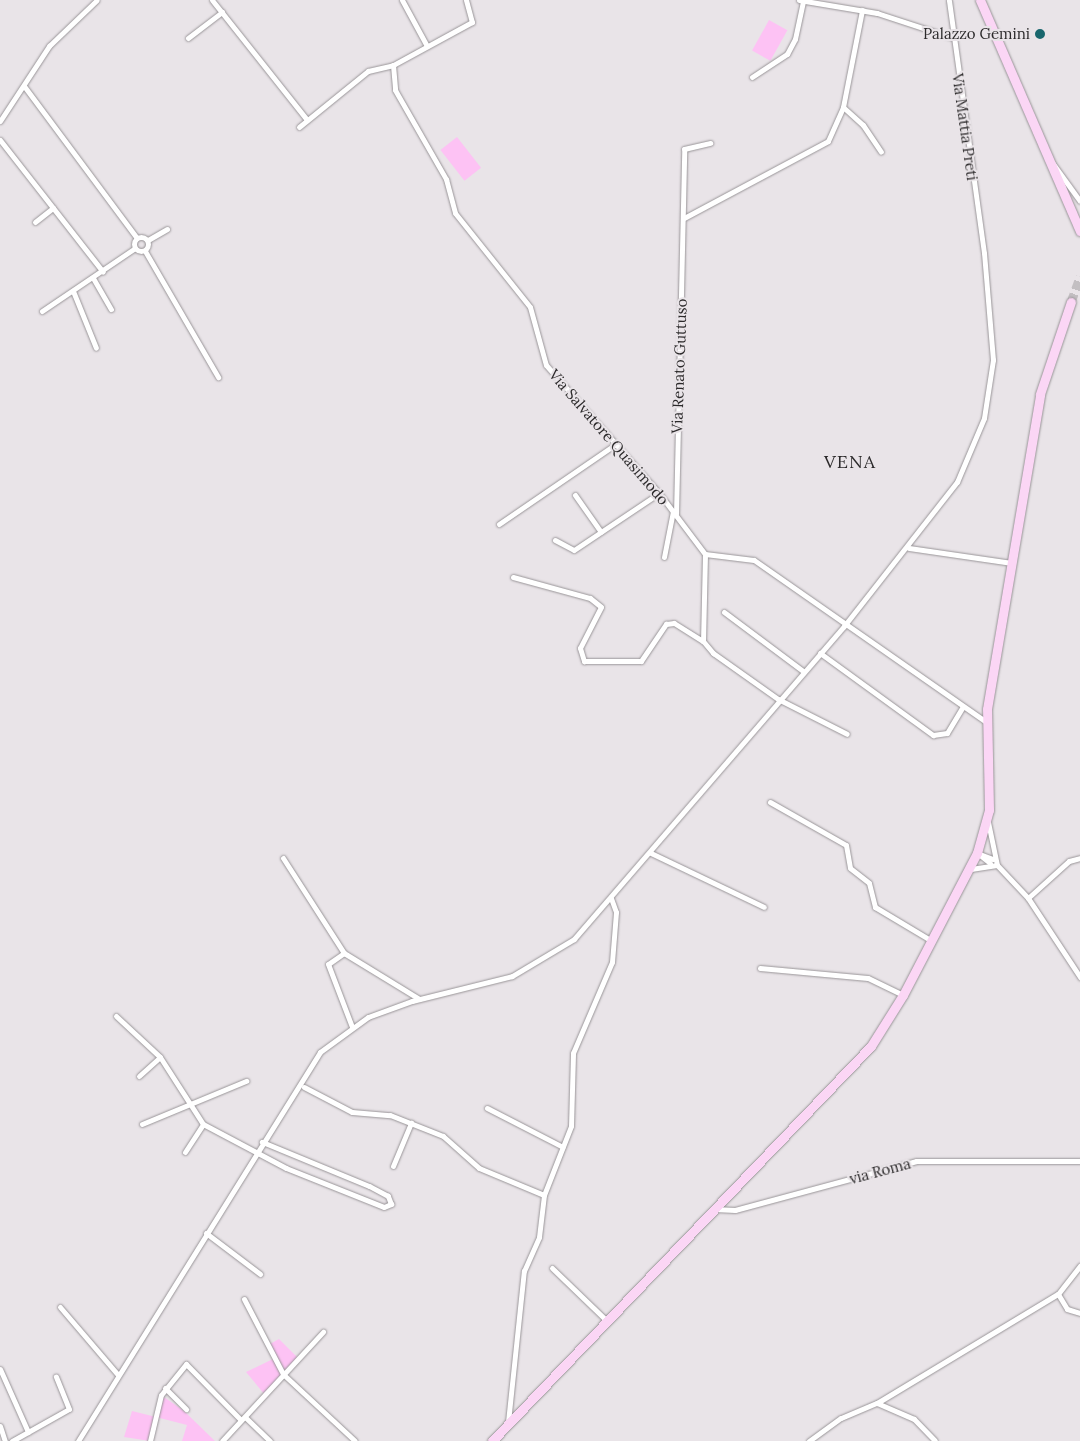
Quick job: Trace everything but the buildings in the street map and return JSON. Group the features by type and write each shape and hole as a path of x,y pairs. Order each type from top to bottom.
{"main road":[{"path":"980,0 1080,231"},
{"path":"492,1441 858,1062 904,995 977,853 988,822 986,722 1040,394 1071,302"}],"street":[{"path":"0,121 49,46 97,0"},
{"path":"212,0 307,120"},
{"path":"402,0 427,46"},
{"path":"299,127 368,71 393,65 472,22 466,0"},
{"path":"752,77 787,54 795,39 802,0 862,10 953,38"},
{"name":"Via Mattia Preti","path":"352,1027 419,1000 512,976 536,964 574,939 651,853 778,698 844,626 909,548 957,482 984,418 992,360 984,253 949,0"},
{"path":"684,218 821,147 836,128 843,107 862,10"},
{"path":"188,38 222,12"},
{"name":"Via Salvatore Quasimodo","path":"393,65 395,90 446,179 455,213 530,307 546,365 659,493 705,554"},
{"path":"24,86 137,238 148,240 167,229"},
{"path":"843,107 863,125 881,152"},
{"path":"0,140 103,272"},
{"name":"Via Renato Guttuso","path":"664,557 675,513 684,218 684,149 710,143"},
{"path":"1050,161 1080,201"},
{"path":"35,222 53,208"},
{"path":"42,311 103,272 135,248 137,238"},
{"path":"145,251 148,240"},
{"path":"135,248 145,251 218,377"},
{"path":"93,278 111,309"},
{"path":"73,291 96,348"},
{"path":"499,524 616,444"},
{"path":"555,540 574,550 659,493"},
{"path":"575,495 601,532"},
{"path":"909,548 1012,563"},
{"path":"704,641 705,554 754,560 844,626 962,708 986,722"},
{"path":"513,577 590,598 601,608 580,648 584,661 641,661 666,624 674,623 704,641 725,664 778,698 847,734"},
{"path":"724,612 803,671"},
{"path":"820,653 933,735 947,732 962,708"},
{"path":"770,802 846,845 850,868 869,883 875,907 932,941"},
{"path":"988,822 994,863"},
{"path":"651,853 764,907"},
{"path":"977,853 994,863 1028,898 1080,977"},
{"path":"283,858 344,953 419,1000"},
{"path":"1028,898 1068,861 1080,858"},
{"path":"968,870 994,863"},
{"path":"507,1426 519,1299 524,1271 539,1237 544,1195 571,1126 573,1053 612,962 616,912 611,898"},
{"path":"78,1441 307,1069 352,1027 328,964 344,953"},
{"path":"760,968 868,978 904,995"},
{"path":"116,1016 160,1056 187,1104 203,1124 254,1154 384,1207 390,1204 388,1196 369,1186 262,1142"},
{"path":"139,1076 160,1056"},
{"path":"142,1124 246,1081"},
{"path":"304,1087 352,1112 390,1115 443,1136 479,1168 544,1195"},
{"path":"487,1108 563,1147"},
{"path":"393,1166 411,1123"},
{"path":"185,1152 203,1124"},
{"name":"via Roma","path":"714,1209 735,1210 916,1161 1080,1161"},
{"path":"206,1233 260,1274"},
{"path":"809,1441 841,1418 877,1403 1058,1294 1080,1266"},
{"path":"552,1268 607,1321"},
{"path":"1058,1294 1067,1309 1080,1313"},
{"path":"244,1299 284,1374 355,1441"},
{"path":"60,1306 118,1375"},
{"path":"222,1441 323,1332"},
{"path":"150,1441 165,1388 186,1364 243,1419 270,1441"},
{"path":"0,1369 28,1432"},
{"path":"12,1441 69,1409 56,1378"},
{"path":"165,1388 186,1409"},
{"path":"877,1403 914,1419 935,1441"},
{"path":"0,1426 6,1441"}],"shaded area":[{"path":"769,20 787,30 770,61 752,51"},
{"path":"457,137 481,168 464,181 440,150"},
{"path":"279,1339 298,1358 265,1395 246,1372 275,1358 268,1345"},
{"path":"161,1395 184,1411 215,1441 182,1441 187,1425 156,1417"},
{"path":"132,1411 156,1417 150,1441 124,1437"}],"tunnel":[{"path":"1071,302 1080,277"}],"place":[{"name":"Palazzo Gemini","path":"1040,34"}],"district":[{"name":"VENA","path":"850,462"}]}
